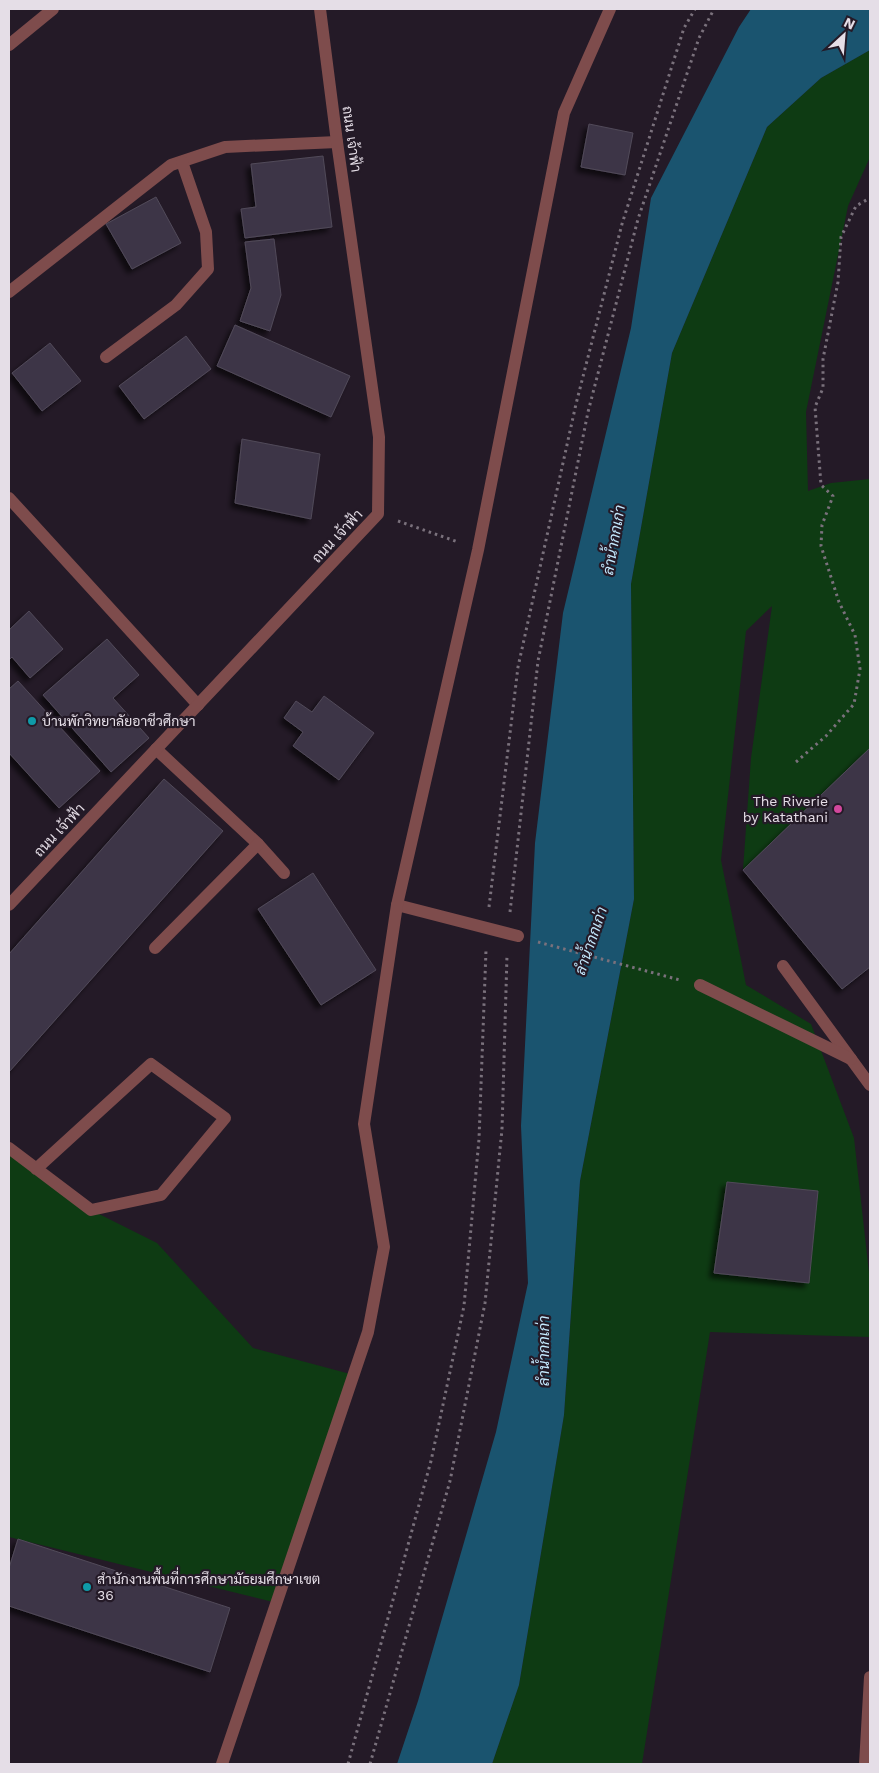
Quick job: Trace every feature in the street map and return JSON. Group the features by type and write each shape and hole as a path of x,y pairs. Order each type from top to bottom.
{"street":[{"path":"9,45 53,9"},
{"name":"ถนน เจ้าฟ้า","path":"9,905 378,514 379,437 336,142 320,9"},
{"path":"222,1764 368,1332 384,1247 364,1124 396,905 478,550 564,113 610,9"},
{"path":"9,292 171,166 225,147 336,142"},
{"path":"106,357 176,305 208,269 206,232 182,162"},
{"path":"9,498 198,705"},
{"path":"156,749 258,844 284,873"},
{"path":"155,948 258,844"},
{"path":"396,905 512,935"},
{"path":"783,966 870,1086"},
{"path":"700,985 851,1058"},
{"path":"9,1148 36,1169 91,1210 162,1195 225,1118 151,1064 36,1169"},
{"path":"865,1764 868,1744 870,1678"}],"path":[{"path":"348,1764 432,1461 464,1306 480,1139 487,928 518,667 576,404 622,224 684,28 695,9"},
{"path":"370,1764 450,1481 485,1303 502,1129 512,935 538,661 588,412 638,219 698,38 714,9"},
{"path":"796,762 826,736 854,704 860,669 855,635 840,602 821,546 822,525 833,496 821,485 815,407 823,388 823,359 838,282 841,237 856,206 870,198"},
{"path":"378,514 478,550"},
{"path":"512,935 700,985"}],"green space":[{"path":"870,50 870,157 848,206 806,412 808,491 831,483 870,479 870,748 743,870 751,758 772,606 746,631 721,860 746,985 811,1024 854,1138 870,1282 870,1337 710,1332 642,1764 492,1764 519,1685 564,1415 580,1181 634,899 631,584 672,353 767,127 821,78"},
{"path":"9,1155 91,1210 157,1243 253,1348 354,1375 277,1603 9,1537"}],"water":[{"name":"ลำน้ำกกเก่า","path":"751,9 870,9 870,50 821,78 767,127 672,353 631,584 634,899 580,1181 564,1415 519,1685 492,1764 397,1764 418,1701 496,1432 528,1283 521,1126 535,843 563,613 631,328 651,198 739,27"}],"building":[{"path":"589,124 633,133 625,175 581,167"},
{"path":"323,156 332,227 245,238 241,209 256,207 251,164"},
{"path":"156,197 181,243 132,269 106,224"},
{"path":"274,239 281,295 270,331 240,321 251,288 245,242"},
{"path":"235,325 350,376 331,417 217,366"},
{"path":"186,336 211,369 144,419 119,386"},
{"path":"50,343 81,381 42,411 12,373"},
{"path":"242,439 320,454 311,519 235,503"},
{"path":"29,611 63,649 30,678 12,657 9,660 9,630"},
{"path":"107,639 139,675 113,698 149,738 111,772 43,695"},
{"name":"บ้านพักวิทยาลัยอาชีวศึกษา","path":"18,681 100,771 59,808 9,753 9,689"},
{"path":"324,696 374,733 339,780 293,746 303,732 284,718 296,701 312,712"},
{"name":"The Riverie by Katathani","path":"870,748 870,967 842,989 743,870"},
{"path":"164,779 223,831 9,1072 9,954"},
{"path":"313,873 376,970 321,1005 258,909"},
{"path":"727,1182 818,1191 809,1283 714,1273"},
{"name":"สำนักงานพื้นที่การศึกษามัธยมศึกษาเขต 36","path":"18,1539 230,1608 210,1672 9,1606 9,1568"}],"place":[{"name":"บ้านพักวิทยาลัยอาชีวศึกษา","path":"32,721"},
{"name":"The Riverie by Katathani","path":"838,809"},
{"name":"สำนักงานพื้นที่การศึกษามัธยมศึกษาเขต 36","path":"87,1587"}]}
